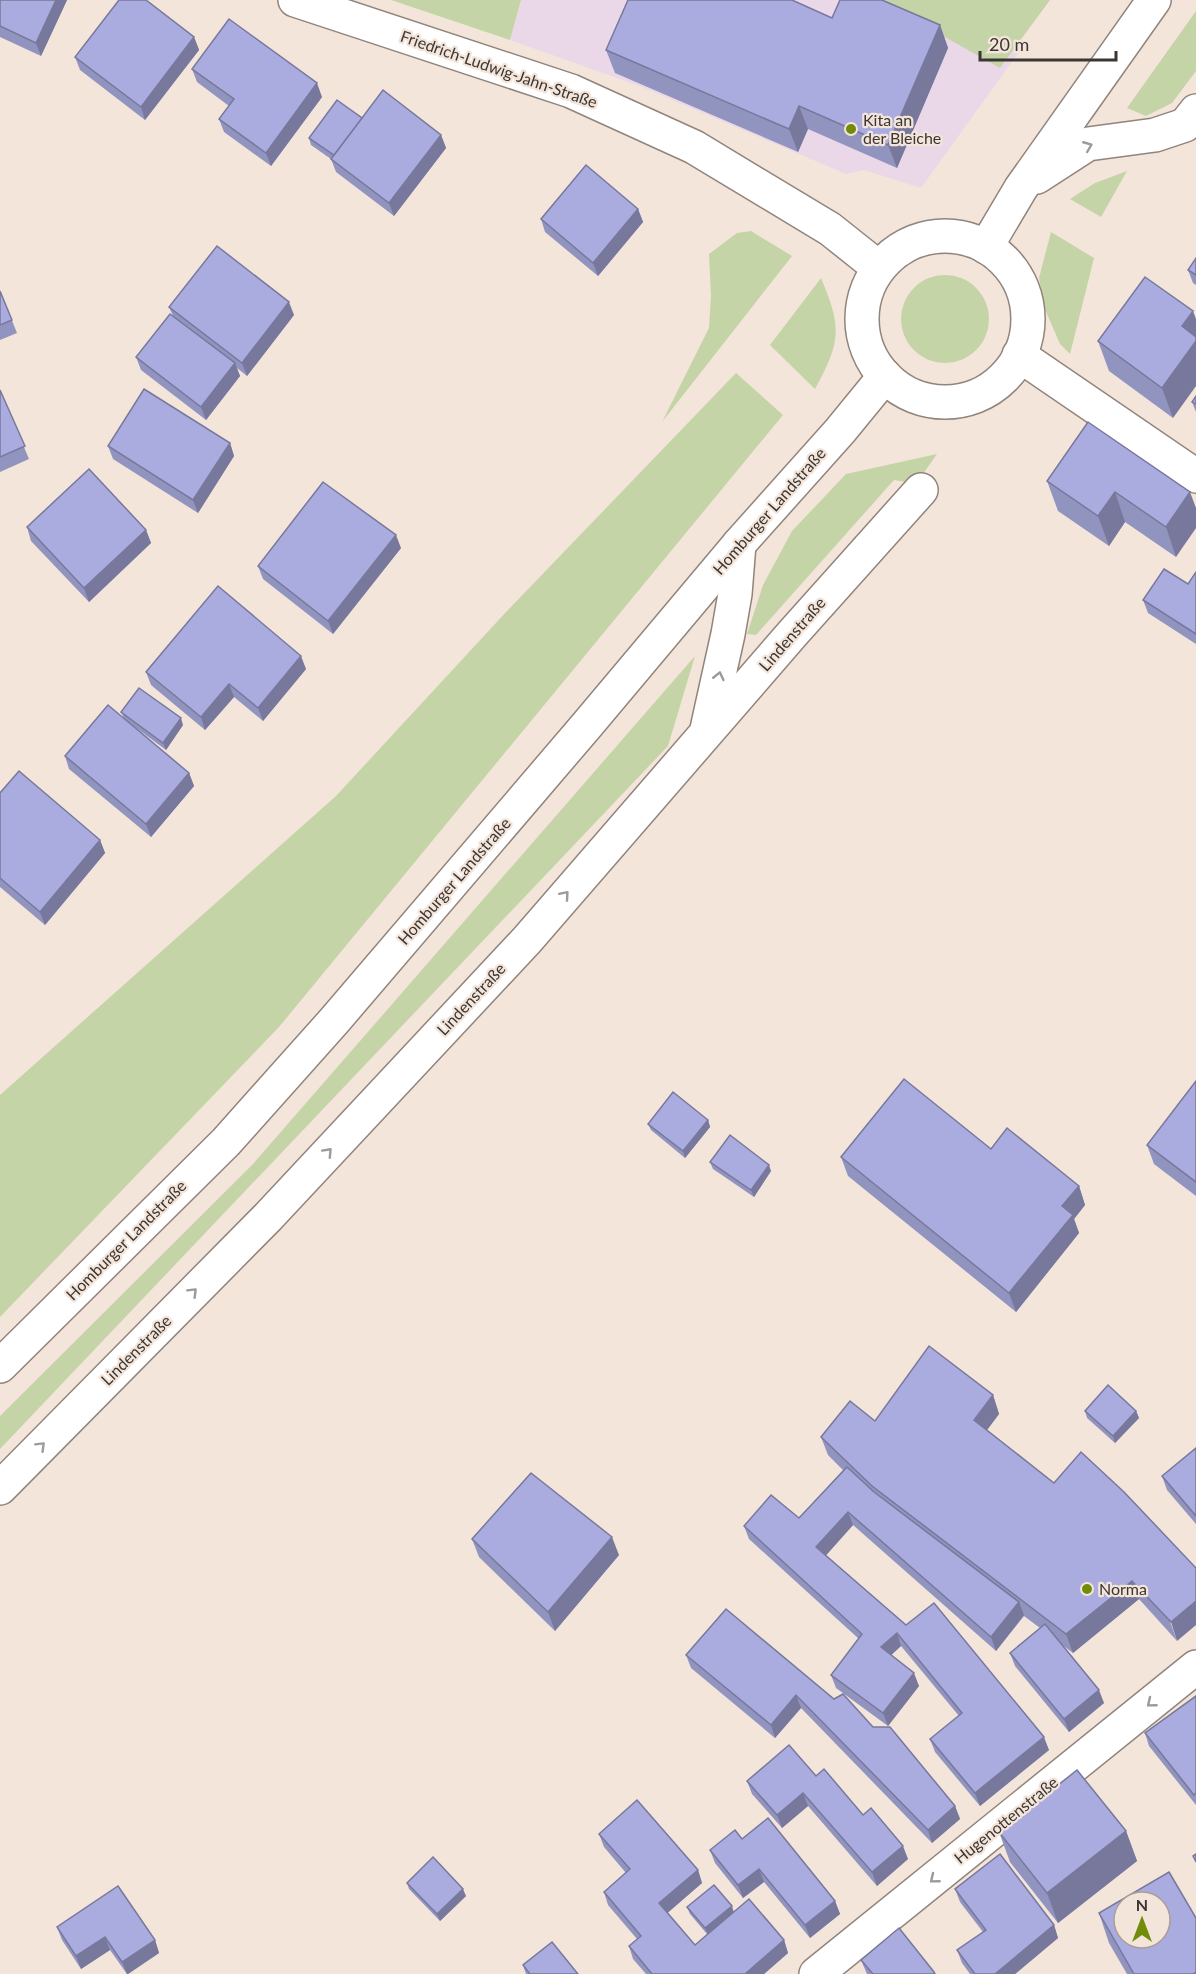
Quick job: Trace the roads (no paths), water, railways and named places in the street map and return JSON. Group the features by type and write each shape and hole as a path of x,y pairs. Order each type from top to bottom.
{"street":[{"name":"Friedrich-Ludwig-Jahn-Straße","path":"295,0 571,91 694,147 830,229 879,268"},
{"path":"986,247 1021,188 1154,0"},
{"path":"1021,188 1088,144 1155,135 1185,126 1196,111"},
{"path":"940,236 964,238 986,247 1005,261 1018,280 1026,303 1028,326 1022,349 1011,370 993,386 972,397 949,402 926,399 903,391 885,376 871,357 863,335 862,312 867,289 879,268 896,251 929,238 940,236"},
{"path":"1019,355 1196,476"},
{"name":"Homburger Landstraße","path":"0,1366 226,1142 334,1021 739,544 840,431 885,376"},
{"name":"Lindenstraße","path":"0,1488 268,1217 527,939 921,490"},
{"path":"706,734 735,594 739,544"},
{"name":"Hugenottenstraße","path":"816,1974 1196,1667"}],"place":[{"name":"Kita an der Bleiche","path":"851,129"},
{"name":"Norma","path":"1087,1589"}]}
